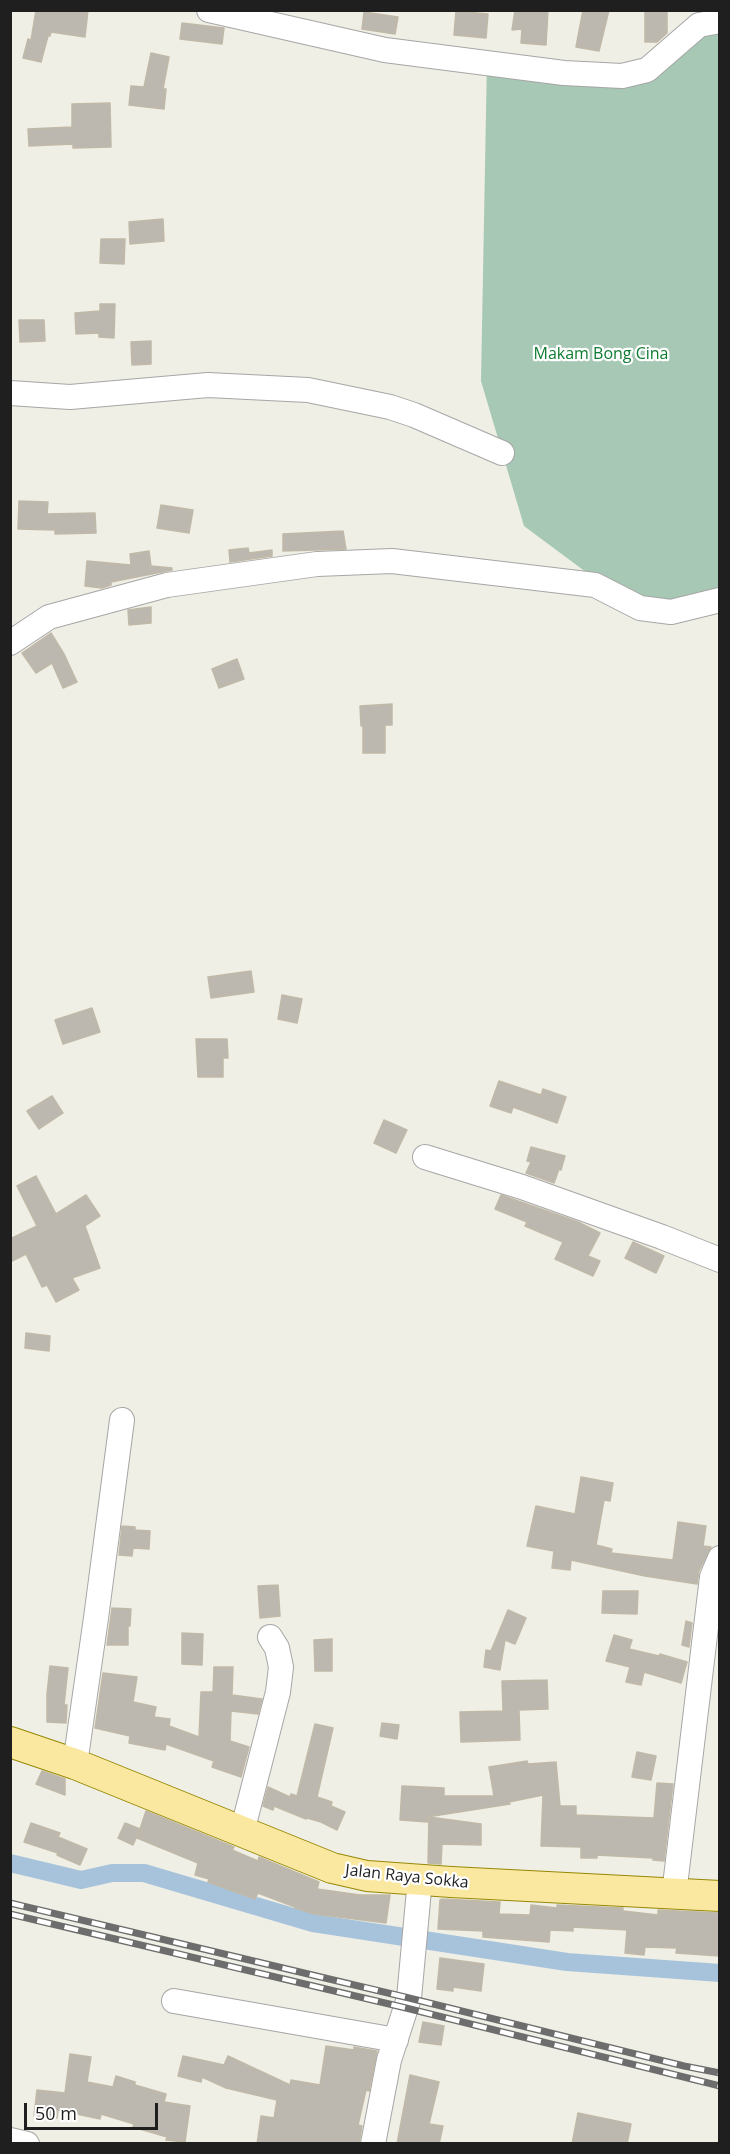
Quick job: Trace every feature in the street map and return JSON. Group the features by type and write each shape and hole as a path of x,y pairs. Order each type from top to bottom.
{"main road":[{"name":"Jalan Raya Sokka","path":"10,1742 75,1764 332,1869 367,1876 463,1883 720,1896"}],"street":[{"path":"209,10 272,18 385,50 564,74 622,76 647,70 699,26 720,21"},
{"path":"10,393 79,396 208,385 308,390 390,407 502,453"},
{"path":"10,644 50,617 167,585 317,564 392,561 595,585 640,608 671,612 720,600"},
{"path":"425,1157 532,1191 720,1260"},
{"path":"75,1764 122,1420"},
{"path":"674,1894 712,1577 720,1558"},
{"path":"242,1832 278,1692 281,1667 277,1648 270,1637"},
{"path":"373,2144 389,2060 409,1998 420,1879"},
{"path":"174,2001 396,2040"},
{"path":"10,2140 27,2144"}],"green space":[{"name":"Makam Bong Cina","path":"719,19 719,609 637,610 524,526 481,381 487,59 651,69"}],"building":[{"path":"36,10 88,10 85,37 51,32 41,62 23,58 28,39 31,40"},
{"path":"515,10 548,10 546,45 521,43 522,29 512,30"},
{"path":"583,10 609,10 599,51 576,47"},
{"path":"456,11 488,14 486,38 454,35"},
{"path":"364,12 398,17 395,34 362,29"},
{"path":"645,12 667,12 667,33 657,42 645,42"},
{"path":"182,23 224,28 222,44 180,39"},
{"path":"151,53 169,57 163,89 166,89 164,109 129,105 131,86 144,87"},
{"path":"110,103 111,147 73,148 73,144 29,146 28,129 72,127 72,104"},
{"path":"163,219 164,241 130,244 129,222"},
{"path":"101,239 125,239 124,264 100,263"},
{"path":"100,304 115,304 114,338 99,337 99,333 76,334 75,313 100,311"},
{"path":"19,320 44,320 45,341 20,342"},
{"path":"151,341 151,364 132,365 131,342"},
{"path":"19,501 48,502 47,514 95,513 96,533 55,534 55,530 18,529"},
{"path":"161,505 193,510 189,533 157,528"},
{"path":"343,531 346,549 283,551 283,534"},
{"path":"248,548 249,553 272,550 272,556 230,562 229,550"},
{"path":"149,551 151,566 172,568 172,570 111,582 111,585 102,588 85,586 87,561 131,565 130,554"},
{"path":"151,607 151,623 129,625 128,610"},
{"path":"51,633 77,682 63,688 52,663 36,673 22,653"},
{"path":"237,659 244,679 219,688 212,669"},
{"path":"392,704 392,725 385,725 385,753 363,753 360,706"},
{"path":"251,971 254,992 211,998 208,977"},
{"path":"282,995 302,999 297,1023 278,1019"},
{"path":"92,1008 100,1032 63,1044 55,1020"},
{"path":"196,1039 227,1039 228,1058 223,1058 223,1077 198,1077"},
{"path":"499,1081 541,1095 543,1089 566,1097 557,1123 513,1107 511,1113 490,1106"},
{"path":"52,1096 63,1113 39,1129 27,1111"},
{"path":"384,1120 407,1130 396,1153 374,1143"},
{"path":"531,1147 565,1156 554,1183 526,1173 531,1162 527,1161"},
{"path":"36,1176 56,1214 86,1195 100,1216 85,1226 100,1268 72,1278 79,1290 56,1302 47,1285 42,1287 26,1254 10,1262 10,1239 37,1226 17,1186"},
{"path":"501,1195 578,1222 600,1233 588,1256 600,1261 593,1276 555,1259 563,1242 525,1226 527,1222 495,1209"},
{"path":"633,1242 664,1256 656,1273 625,1258"},
{"path":"26,1333 50,1336 49,1351 25,1348"},
{"path":"581,1477 613,1483 610,1501 604,1500 596,1545 612,1549 611,1553 673,1560 678,1522 706,1526 703,1546 711,1547 699,1571 697,1584 645,1576 571,1560 570,1570 552,1568 554,1551 527,1546 536,1506 575,1514"},
{"path":"122,1526 150,1531 149,1549 133,1548 132,1556 119,1555"},
{"path":"278,1585 280,1616 260,1618 258,1586"},
{"path":"603,1591 638,1591 637,1614 602,1613"},
{"path":"112,1608 131,1609 128,1645 107,1645"},
{"path":"508,1610 526,1618 515,1644 505,1640 500,1670 484,1667 486,1650 491,1651"},
{"path":"686,1621 692,1623 689,1647 682,1645"},
{"path":"182,1633 203,1634 202,1665 182,1664"},
{"path":"614,1635 632,1640 629,1649 659,1656 660,1654 687,1662 681,1683 644,1672 641,1685 626,1682 630,1667 606,1661"},
{"path":"332,1639 332,1671 315,1671 314,1640"},
{"path":"50,1666 68,1668 64,1705 67,1705 66,1723 47,1722"},
{"path":"214,1667 233,1667 232,1695 262,1699 258,1714 231,1711 230,1741 249,1747 241,1777 212,1767 214,1761 166,1744 165,1750 129,1743 130,1736 95,1728 103,1673 137,1677 133,1702 156,1707 154,1717 170,1719 169,1726 199,1737 201,1692 213,1692"},
{"path":"547,1680 548,1709 519,1710 520,1740 461,1742 460,1712 503,1711 502,1681"},
{"path":"382,1723 399,1725 397,1739 380,1736"},
{"path":"315,1724 333,1728 317,1797 332,1802 331,1806 345,1812 337,1830 274,1806 273,1810 263,1806 268,1787 290,1797 291,1794 297,1796"},
{"path":"637,1752 656,1756 651,1780 632,1777"},
{"path":"527,1761 528,1764 556,1762 560,1806 576,1806 576,1815 654,1818 657,1783 673,1784 664,1861 653,1860 653,1858 597,1855 597,1858 581,1858 581,1847 541,1846 543,1795 509,1802 510,1804 427,1817 428,1822 400,1820 402,1786 444,1788 444,1796 494,1796 489,1767"},
{"path":"42,1771 65,1779 65,1795 36,1784"},
{"path":"146,1811 234,1847 232,1850 258,1861 259,1857 319,1882 317,1889 360,1895 390,1895 386,1923 315,1914 258,1893 255,1899 208,1882 209,1879 195,1875 198,1863 137,1838"},
{"path":"429,1817 481,1824 481,1845 442,1844 441,1864 428,1863"},
{"path":"31,1823 60,1833 58,1837 87,1849 80,1865 57,1855 58,1853 24,1842"},
{"path":"125,1823 140,1829 133,1845 118,1838"},
{"path":"440,1900 500,1902 499,1914 530,1915 531,1905 557,1908 557,1905 623,1908 623,1911 658,1915 658,1910 720,1913 720,1956 676,1953 677,1948 645,1947 644,1955 625,1953 627,1930 573,1927 573,1931 550,1930 549,1942 483,1937 483,1931 438,1929"},
{"path":"440,1958 484,1964 481,1991 453,1987 453,1991 437,1989"},
{"path":"423,2022 444,2026 441,2045 419,2042"},
{"path":"326,2046 377,2051 369,2091 366,2090 358,2125 362,2126 359,2144 257,2144 261,2116 274,2118 277,2100 226,2088 202,2077 201,2082 178,2076 183,2056 224,2065 228,2056 290,2085 291,2080 320,2085"},
{"path":"70,2054 91,2057 87,2082 113,2087 116,2076 135,2082 135,2085 166,2094 164,2102 190,2106 185,2142 166,2140 167,2137 101,2114 100,2119 58,2110 57,2118 34,2116 37,2090 65,2093"},
{"path":"410,2075 439,2082 429,2124 443,2126 439,2144 397,2144"},
{"path":"578,2113 631,2124 627,2144 572,2144"}],"waterway":[{"path":"10,1863 81,1880 112,1873 144,1873 313,1923 567,1962 720,1973"}],"railway":[{"path":"10,1903 720,2073"},
{"path":"10,1914 406,2008 720,2086"}]}
